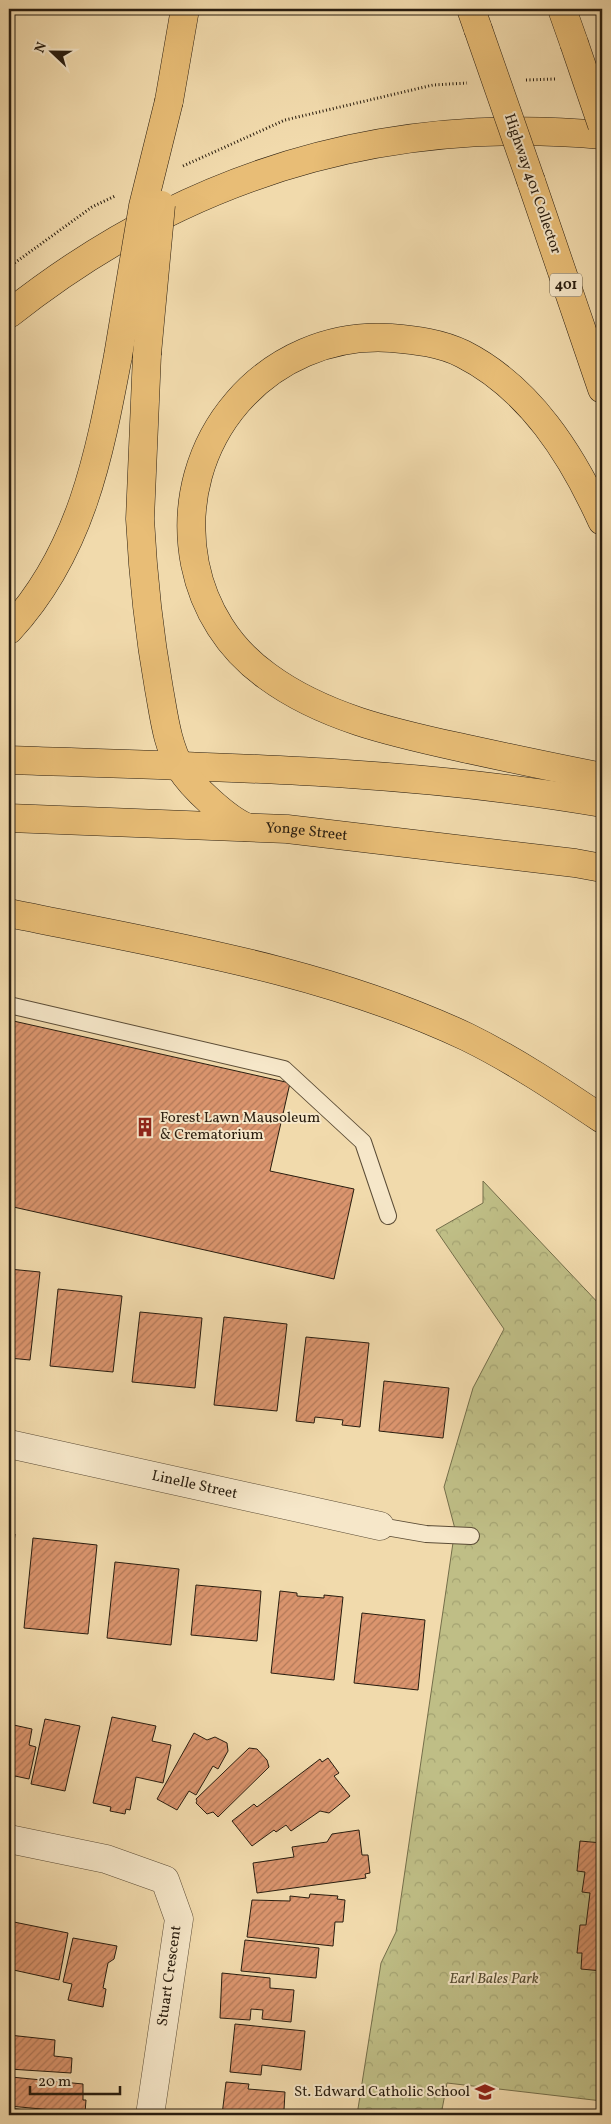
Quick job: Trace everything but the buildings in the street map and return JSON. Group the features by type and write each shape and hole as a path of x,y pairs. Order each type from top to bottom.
{"main road":[{"path":"9,630 50,578 78,518 98,455 118,356 143,206 169,101 185,9"},
{"path":"562,9 602,125"},
{"name":"Highway 401 Collector","path":"474,19 602,389"},
{"path":"169,101 147,354 140,519 150,629 165,721 170,742 180,766 206,796 246,827"},
{"path":"9,314 85,258 146,223 230,184 306,159 385,141 467,132 557,131 602,135"},
{"path":"602,521 576,470 553,434 528,403 497,374 461,353 435,344 408,340 370,338 332,342 299,354 268,373 245,394 222,423 203,459 196,481 191,519 195,564 201,590 210,611 230,640 252,665 296,695 323,708 370,725 445,744 602,777"},
{"path":"9,760 180,766 391,777 513,790 602,803"},
{"name":"Yonge Street","path":"9,818 287,828 575,863 602,868"},
{"path":"9,913 246,962 362,995 468,1038 535,1076 602,1119"}],"street":[{"name":"Linelle Street","path":"9,1444 380,1526"},
{"name":"Stuart Crescent","path":"9,1838 106,1859 165,1880 179,1919 150,2115"}],"lane":[{"path":"9,1004 284,1069 363,1142 388,1216"},
{"path":"380,1526 426,1534 472,1536"}],"green space":[{"name":"Earl Bales Park","path":"483,1181 602,1307 602,2101 447,2083 441,2115 357,2115 381,1963 396,1932 455,1529 444,1487 473,1388 504,1329 436,1230 483,1203"}],"place":[{"name":"Forest Lawn Mausoleum & Crematorium","path":"145,1127"},
{"name":"St. Edward Catholic School","path":"485,2092"}]}
